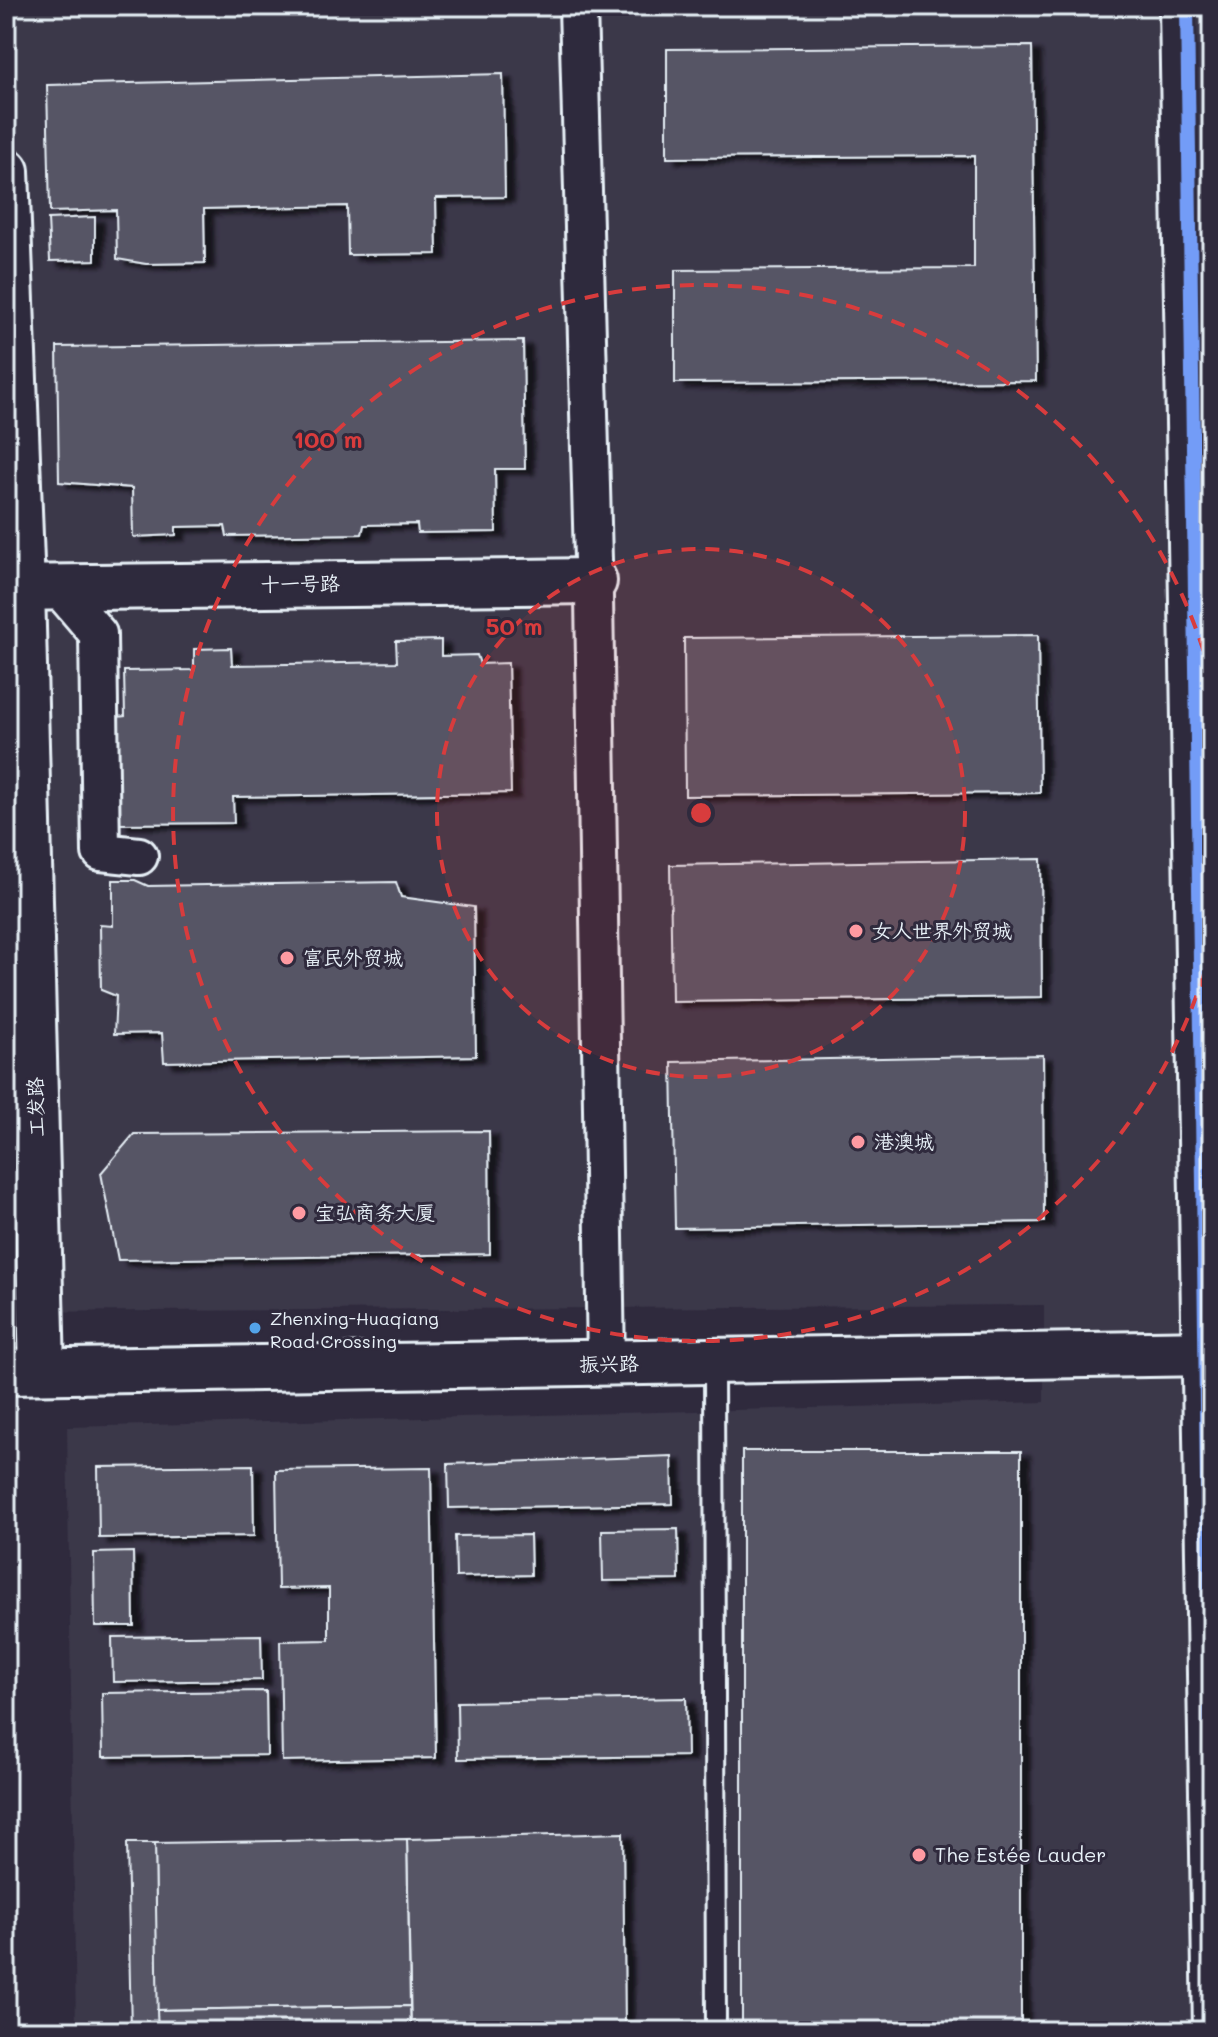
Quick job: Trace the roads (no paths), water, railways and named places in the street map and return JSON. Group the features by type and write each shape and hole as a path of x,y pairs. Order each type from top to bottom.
{"street":[{"path":"578,6 594,581 606,1364"},
{"path":"1174,6 1204,1353 1208,2031"},
{"name":"工发路","path":"6,171 29,587 24,1372"},
{"name":"十一号路","path":"29,587 594,581"},
{"path":"29,587 98,634 101,852 139,856"},
{"name":"振兴路","path":"24,1372 1204,1353"}],"lane":[{"path":"714,1362 716,2031"}],"place":[{"name":"女人世界外贸城","path":"856,931"},
{"name":"富民外贸城","path":"287,958"},
{"name":"港澳城","path":"858,1142"},
{"name":"宝弘商务大厦","path":"299,1213"},
{"name":"Zhenxing-Huaqiang Road Crossing","path":"255,1328"},
{"name":"The Estée Lauder","path":"919,1855"}]}
